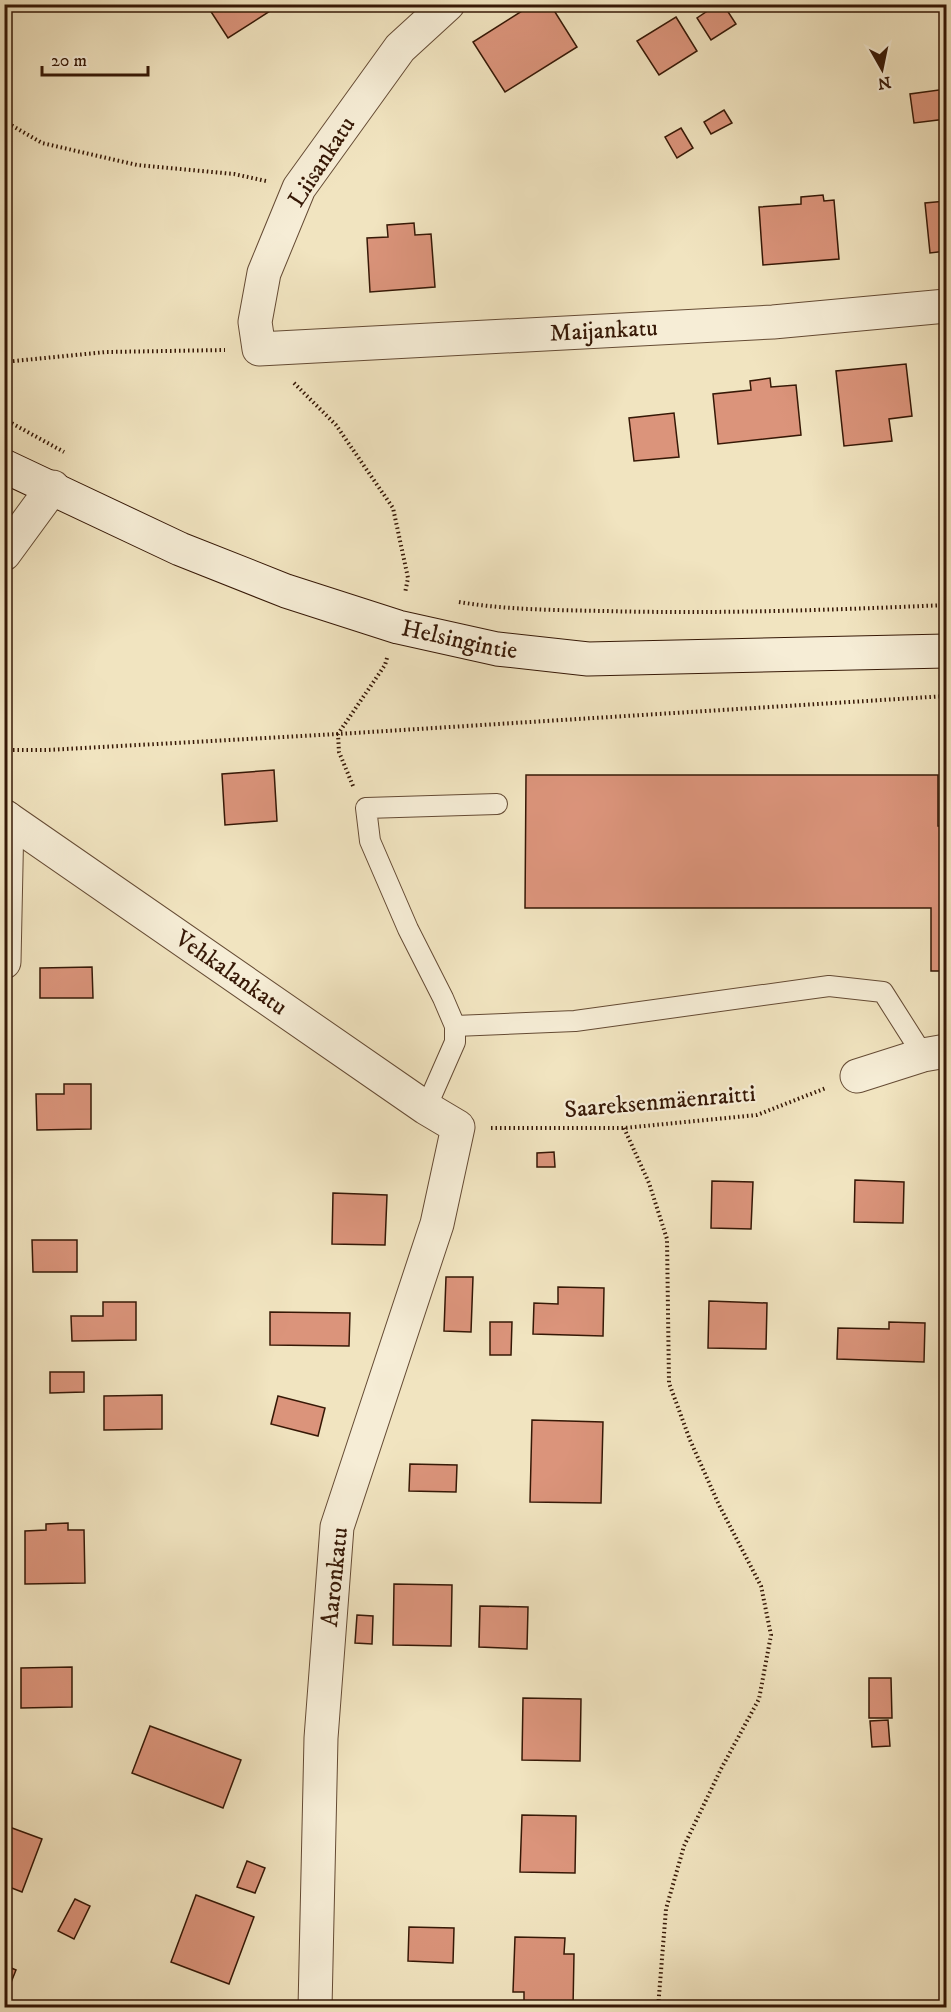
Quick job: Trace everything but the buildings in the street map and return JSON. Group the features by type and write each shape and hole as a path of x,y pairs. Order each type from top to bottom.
{"street":[{"name":"Liisankatu","path":"259,349 255,322 264,273 299,188 400,48 448,4"},
{"name":"Maijankatu","path":"259,349 773,322 946,306"},
{"name":"Helsingintie","path":"4,466 180,549 286,591 398,627 497,649 588,659 946,651"},
{"path":"4,554 52,488"},
{"path":"4,962 6,817"},
{"name":"Vehkalankatu","path":"6,817 426,1108 459,1128"},
{"path":"857,1076 935,1053"},
{"name":"Aaronkatu","path":"315,2007 321,1738 337,1527 437,1224 459,1128"}],"lane":[{"path":"426,1108 455,1042 455,1026 408,928 370,840 366,808 497,804"},
{"path":"455,1026 575,1021 829,986 883,992 935,1053"}],"path":[{"path":"4,121 42,143 137,165 234,174 299,188"},
{"path":"4,362 106,352 259,349 336,425 366,468"},
{"path":"4,419 65,453"},
{"path":"394,589 416,595"},
{"path":"449,601 494,608 641,612 778,612 946,604"},
{"path":"4,750 47,750 338,734 946,696"},
{"path":"338,734 339,752 354,789"},
{"name":"Saareksenmäenraitti","path":"459,1128 624,1128 757,1115 857,1076"},
{"path":"624,1128 649,1183 667,1239 669,1383 690,1440 719,1505 761,1586 771,1635 759,1699 721,1769 684,1846 666,1909 658,2007"}]}
